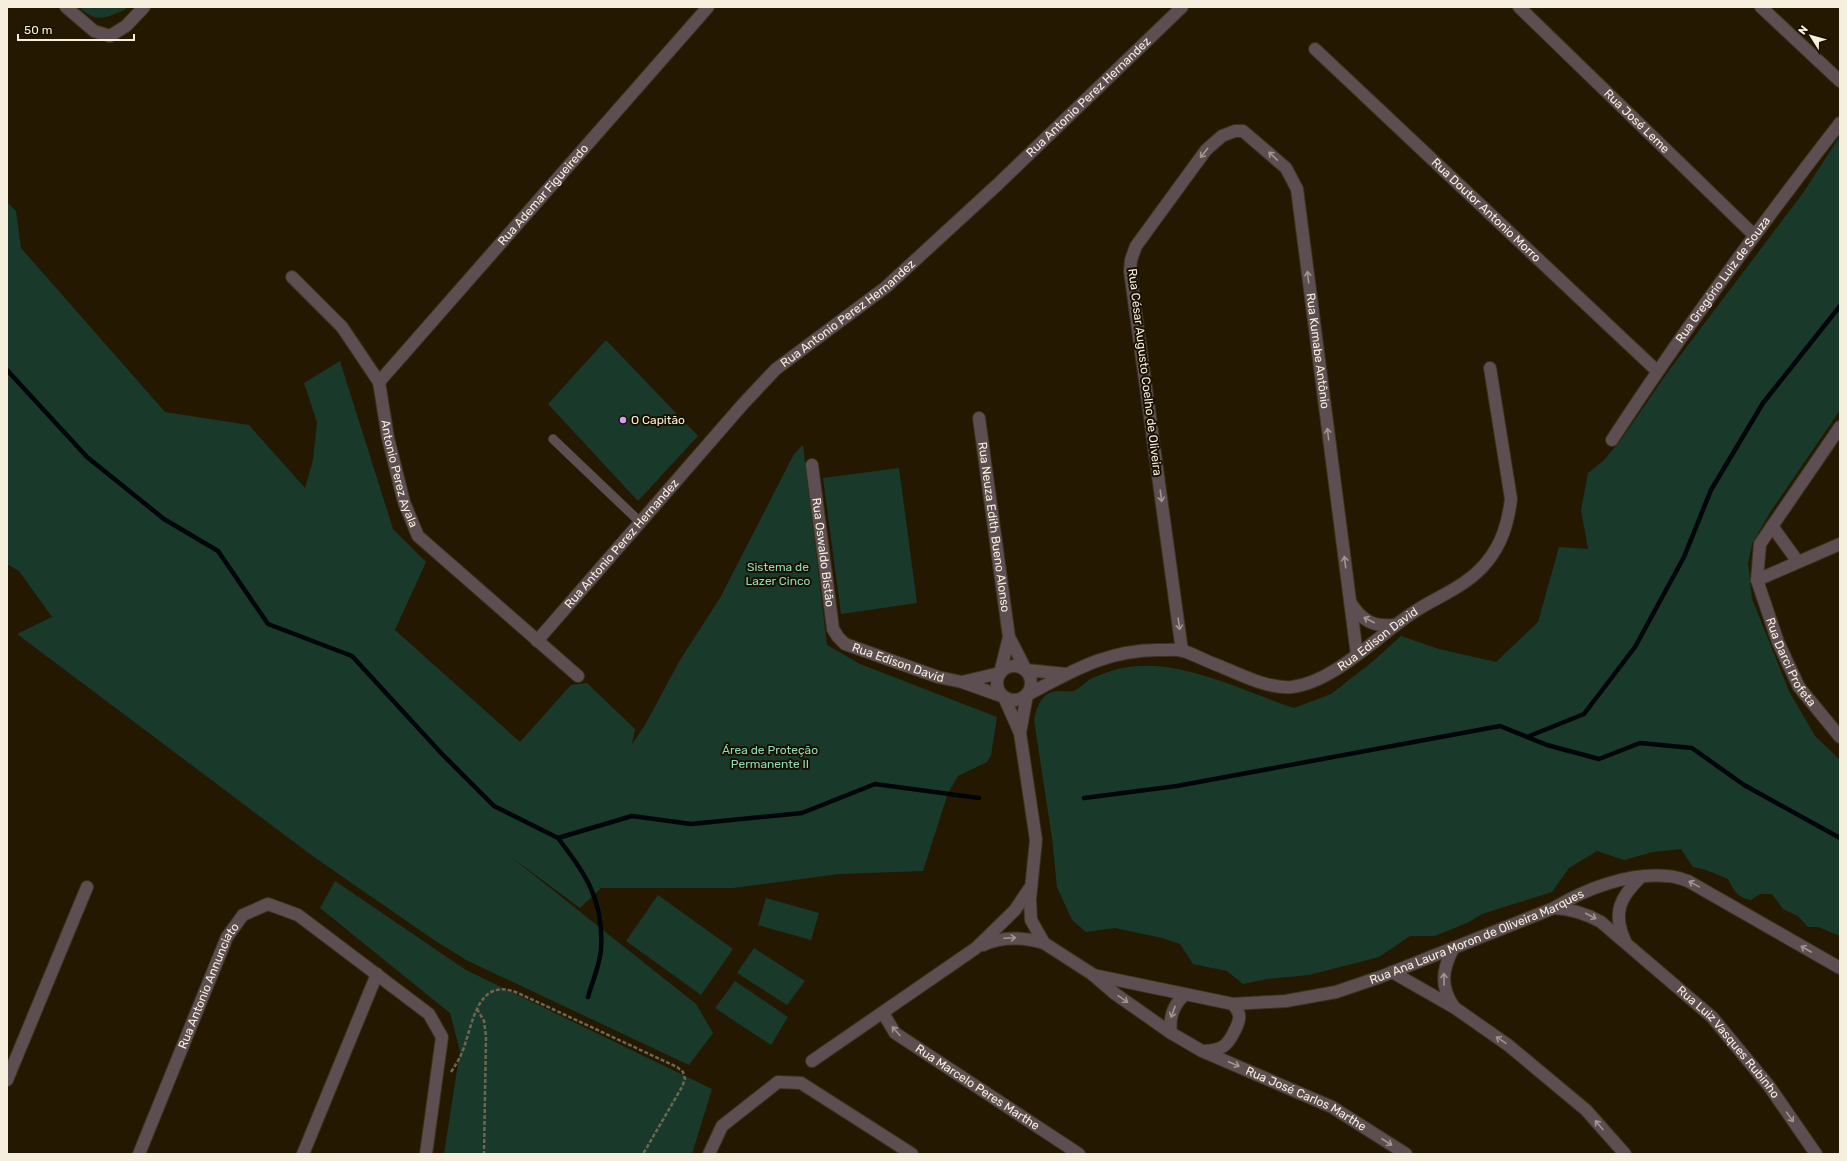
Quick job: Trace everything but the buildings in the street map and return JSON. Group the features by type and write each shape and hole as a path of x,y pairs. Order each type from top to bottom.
{"street":[{"path":"66,7 94,31 110,36 126,26 144,7"},
{"name":"Rua Ademar Figueiredo","path":"379,382 708,7"},
{"name":"Rua Antonio Perez Hernandez","path":"537,641 776,369 886,287 997,186 1182,7"},
{"name":"Rua José Leme","path":"1519,7 1754,235"},
{"path":"1761,7 1840,81"},
{"name":"Rua Doutor Antonio Morro","path":"1315,49 1657,371"},
{"name":"Rua Gregório Luiz de Souza","path":"1612,440 1657,371 1754,235 1840,123"},
{"name":"Rua Kumabe Antônio","path":"1235,131 1243,131 1249,134 1286,168 1297,189 1357,655"},
{"name":"Rua César Augusto Coelho de Oliveira","path":"1182,651 1130,271 1131,260 1136,246 1206,150 1222,136 1235,131"},
{"name":"Antonio Perez Ayala","path":"292,277 342,327 379,382 388,438 404,502 418,536 578,676"},
{"name":"Rua Edison David","path":"1027,695 1066,674 1110,655 1147,649 1182,651 1249,678 1270,684 1291,687 1312,682 1357,655 1417,610 1474,576 1497,548 1509,516 1511,499 1490,368"},
{"name":"Rua Neuza Edith Bueno Alonso","path":"979,418 1009,637 1026,670"},
{"path":"1840,428 1760,544 1757,580 1840,544"},
{"name":"Rua Oswaldo Bistão","path":"812,465 833,629 838,637"},
{"path":"1772,526 1798,562"},
{"name":"Rua Darci Profeta","path":"1757,580 1778,642 1799,687 1840,736"},
{"path":"1350,601 1356,611 1367,621 1381,626 1395,625"},
{"name":"Rua Edison David","path":"838,637 845,644 938,677 962,682 1004,697"},
{"name":"Rua Neuza Edith Bueno Alonso","path":"1000,673 1009,637"},
{"path":"1014,665 1020,666 1026,670 1030,675 1032,682 1031,689 1027,695 1020,733 1004,697 998,689 997,683 1000,673 1008,666 1014,665"},
{"name":"Rua Edison David","path":"1026,670 1066,674"},
{"name":"Rua Edison David","path":"962,682 1000,673"},
{"path":"1004,697 1015,700 1027,695"},
{"name":"Rua José Carlos Marthe","path":"1020,733 1036,840 1030,899 1031,920 1044,943 1092,974 1114,993 1171,1033 1202,1050 1332,1107 1406,1154"},
{"name":"Rua Ana Laura Moron de Oliveira Marques","path":"1092,974 1184,995 1233,1004 1286,1001 1336,992 1392,972 1554,908 1568,900 1621,879 1668,876 1688,881 1840,968"},
{"name":"Rua Luiz Vasques Rubinho","path":"1626,943 1618,922 1619,909 1629,888 1641,877"},
{"path":"812,1061 976,948 1012,914 1027,894 1033,880"},
{"path":"7,1080 87,887"},
{"name":"Rua Antonio Annunciato","path":"139,1154 227,937 243,915 268,904 298,915 429,1014 442,1037 434,1094"},
{"name":"Rua Luiz Vasques Rubinho","path":"1554,908 1572,909 1601,922 1712,1017 1769,1086 1816,1154"},
{"path":"1012,914 1022,911 1026,912 1031,920"},
{"path":"976,948 993,940 1010,938 1031,939 1044,943"},
{"path":"1453,949 1447,961 1444,977 1446,994 1455,1008"},
{"path":"1392,972 1455,1008 1508,1045 1586,1110 1625,1154"},
{"path":"303,1154 377,974"},
{"path":"1171,1033 1170,1024 1173,1009 1184,995"},
{"path":"1202,1050 1216,1050 1224,1047 1229,1042 1238,1024 1239,1015 1233,1004"},
{"name":"Rua Marcelo Peres Marthe","path":"883,1013 895,1033 1079,1154"},
{"path":"709,1154 722,1126 778,1082 801,1082 912,1154"},
{"path":"426,1154 434,1094"}],"lane":[{"path":"553,439 640,522"}],"path":[{"path":"434,1094 448,1077 461,1055 477,1008 484,998 492,991 501,988 510,990 677,1067 683,1072 684,1079 682,1087 643,1154"},
{"path":"477,1008 484,1021 486,1036 484,1154"}],"green space":[{"path":"79,7 128,7 120,12 106,17 96,18"},
{"path":"1840,136 1840,410 1771,511 1752,544 1748,563 1752,599 1789,691 1815,736 1840,760 1840,936 1818,927 1808,927 1798,916 1783,909 1772,894 1760,894 1751,900 1743,898 1734,890 1728,879 1706,870 1693,867 1681,849 1653,852 1624,860 1597,851 1569,868 1552,892 1482,914 1469,922 1435,936 1410,936 1379,957 1309,975 1267,979 1243,984 1227,971 1193,964 1180,944 1162,938 1115,928 1086,932 1072,920 1057,887 1052,838 1034,720 1041,700 1044,696 1059,691 1074,691 1091,679 1111,671 1134,666 1157,666 1181,670 1227,683 1294,708 1331,694 1371,663 1401,636 1439,649 1496,662 1538,622 1559,547 1588,549 1581,510 1588,473 1603,461 1620,441 1670,369 1803,193"},
{"path":"7,202 16,211 21,248 165,412 249,425 305,488 313,460 317,422 304,383 340,361 393,529 426,562 395,630 520,742 571,685 587,683 635,729 632,744 645,725 680,660 720,598 794,454 803,445 827,645 860,664 997,717 991,755 987,762 958,776 948,793 923,871 839,874 733,888 601,888 580,908 506,853 696,1004 713,1033 689,1065 468,961 434,940 314,857 17,634 52,617 19,571 7,564"},
{"name":"O Capitão","path":"606,340 698,436 638,501 548,404"},
{"path":"899,468 917,603 841,614 823,478"},
{"path":"335,881 466,970 712,1089 692,1154 444,1154 460,1051 450,1013 320,908"},
{"path":"658,895 733,949 701,995 626,941"},
{"path":"766,898 819,913 811,940 758,925"},
{"path":"754,948 805,981 787,1005 737,973"},
{"path":"735,981 788,1017 771,1045 715,1008"}],"waterway":[{"path":"1527,737 1584,714 1635,647 1684,557 1711,490 1763,403 1840,306"},
{"path":"7,370 87,457 164,519 218,551 268,624 352,656 442,754 494,806 558,838 632,816 691,824 802,813 875,784 979,798"},
{"path":"1084,798 1177,786 1500,726 1547,745 1599,759 1640,743 1692,748 1744,785 1840,838"},
{"path":"558,838 585,876 596,902 599,916 601,949 598,967 588,997"}],"place":[{"name":"O Capitão","path":"623,420"}],"park label":[{"name":"Sistema de Lazer Cinco","path":"778,574"},
{"name":"Área de Proteção Permanente II","path":"770,757"}]}
